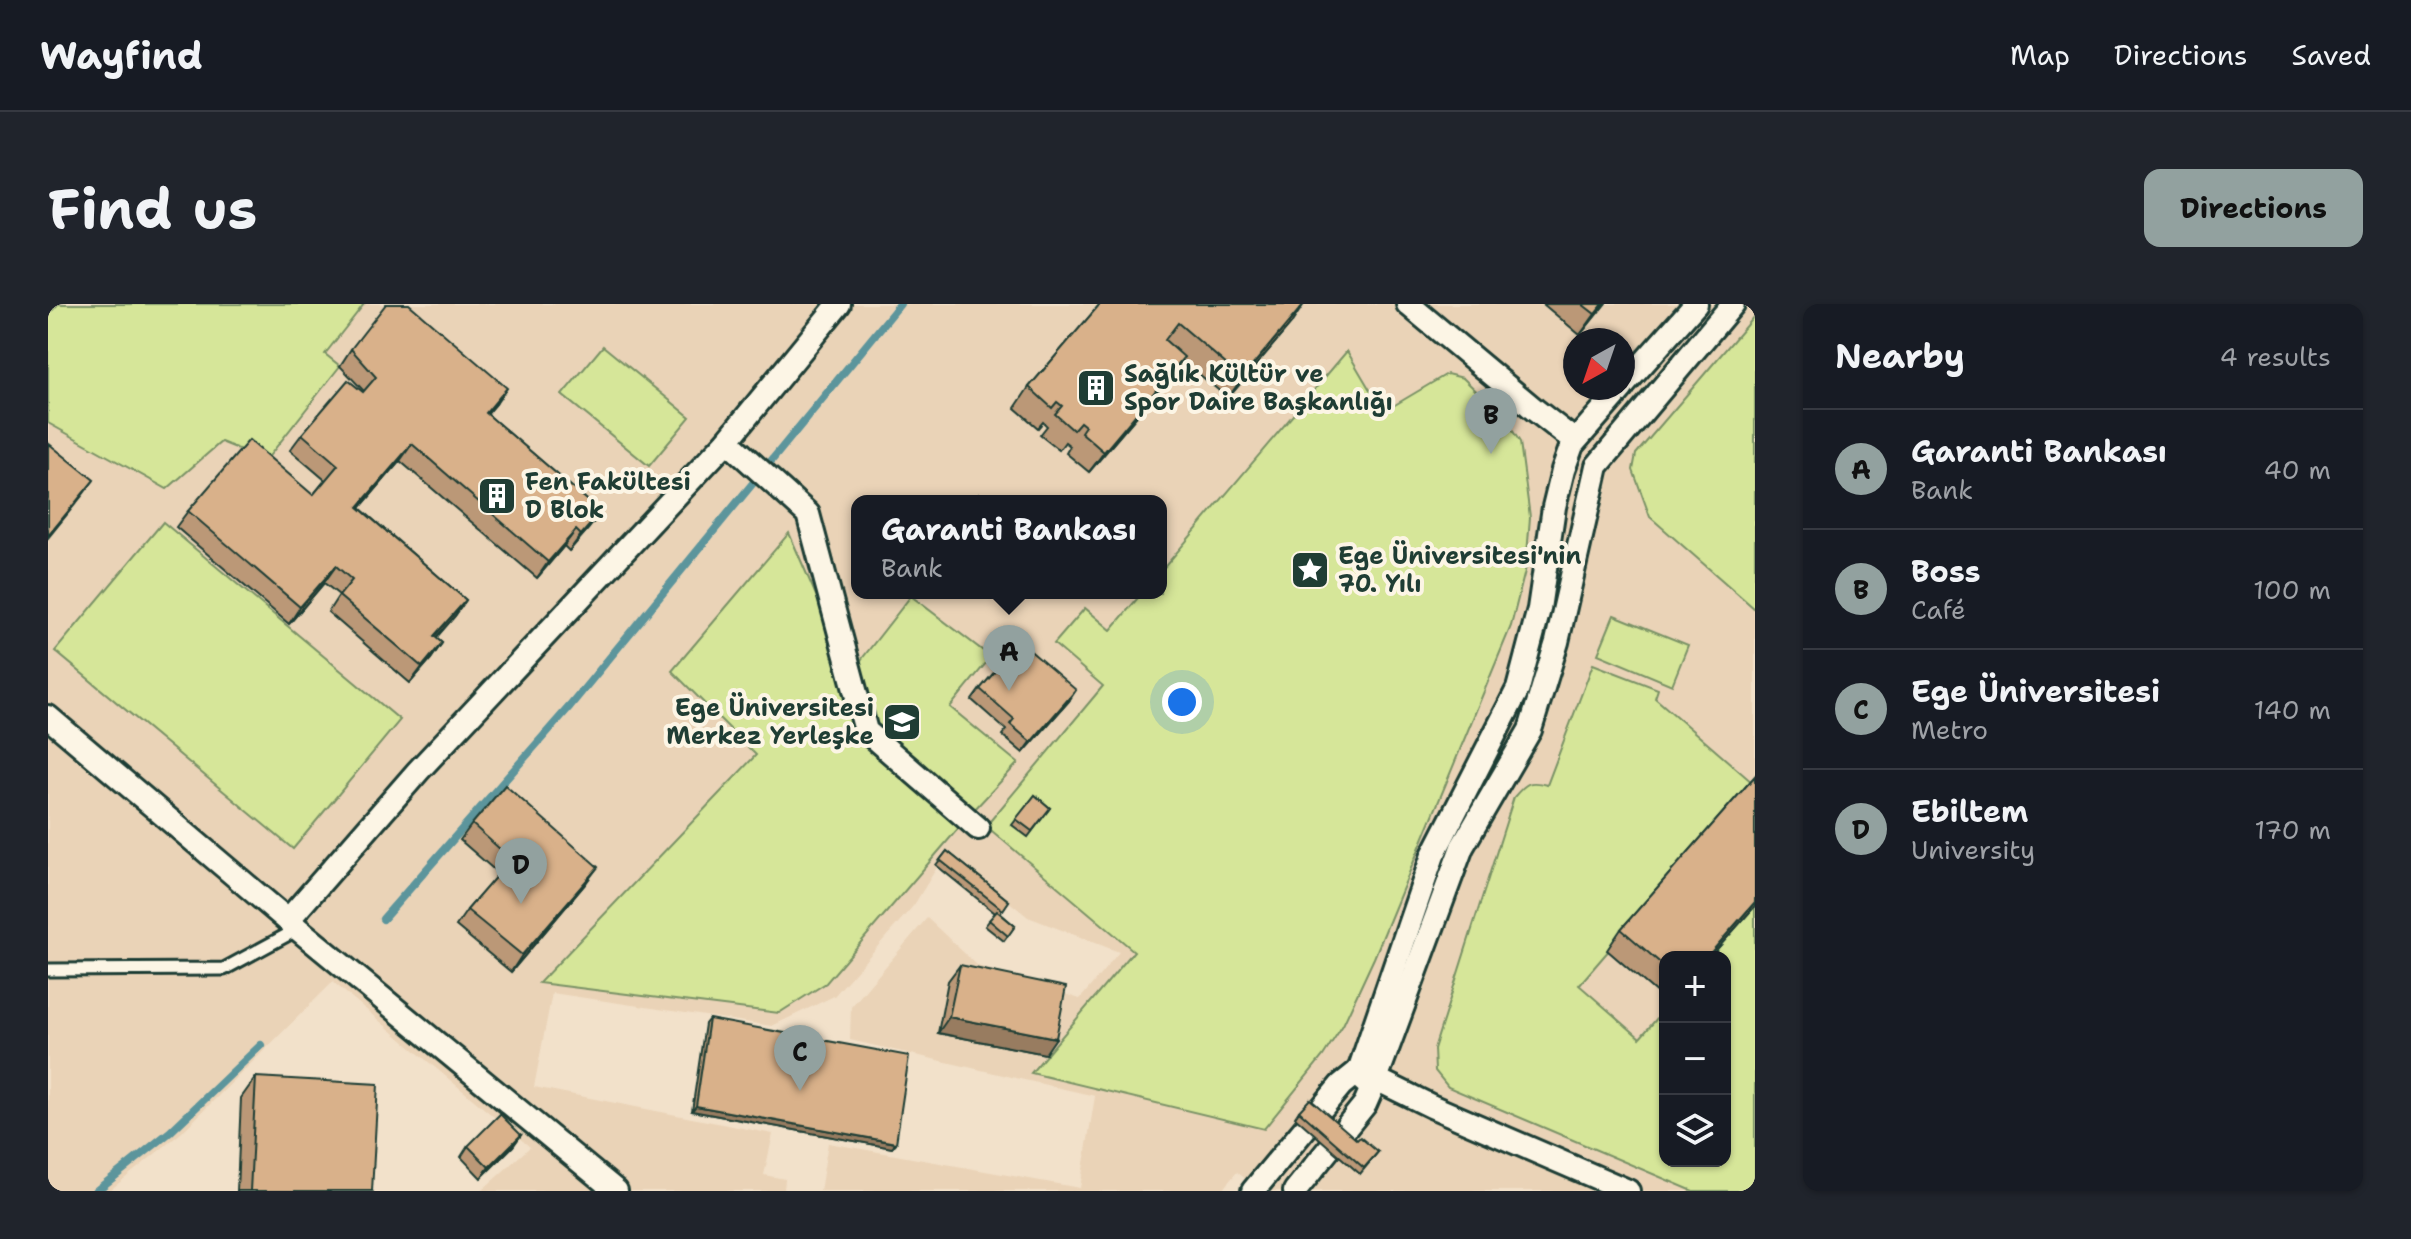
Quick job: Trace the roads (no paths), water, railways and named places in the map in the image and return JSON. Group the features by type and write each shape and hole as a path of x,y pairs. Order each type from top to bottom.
{"street":[{"path":"293,925 418,771 727,441 839,304"},
{"path":"1408,304 1575,441"},
{"path":"1635,372 1696,304"},
{"path":"1601,462 1733,304"},
{"path":"1295,1191 1365,1104 1368,1074 1433,855 1518,689 1539,609 1554,507 1563,470 1575,441 1611,400"},
{"path":"1253,1191 1341,1085 1368,1074 1462,847 1530,730 1557,642 1604,444 1597,436 1588,434 1575,441"},
{"path":"727,441 808,514 866,731 978,828"},
{"path":"48,717 293,925 616,1191"},
{"path":"1368,1074 1431,1106 1628,1191"}],"lane":[{"path":"48,970 224,969 293,925"}],"waterway":[{"path":"383,919 570,706 900,304"},
{"path":"96,1191 170,1132 261,1045"}],"place":[{"name":"Sağlık Kültür ve Spor Daire Başkanlığı","path":"1096,388"},
{"name":"Boss","path":"1491,454"},
{"name":"Fen Fakültesi D Blok","path":"497,496"},
{"name":"Ege Üniversitesi'nin 70. Yılı","path":"1310,570"},
{"name":"Garanti Bankası","path":"1009,691"},
{"name":"Ege Üniversitesi Merkez Yerleşke","path":"902,722"},
{"name":"Ebiltem","path":"521,904"},
{"name":"Ege Üniversitesi","path":"800,1091"}]}
